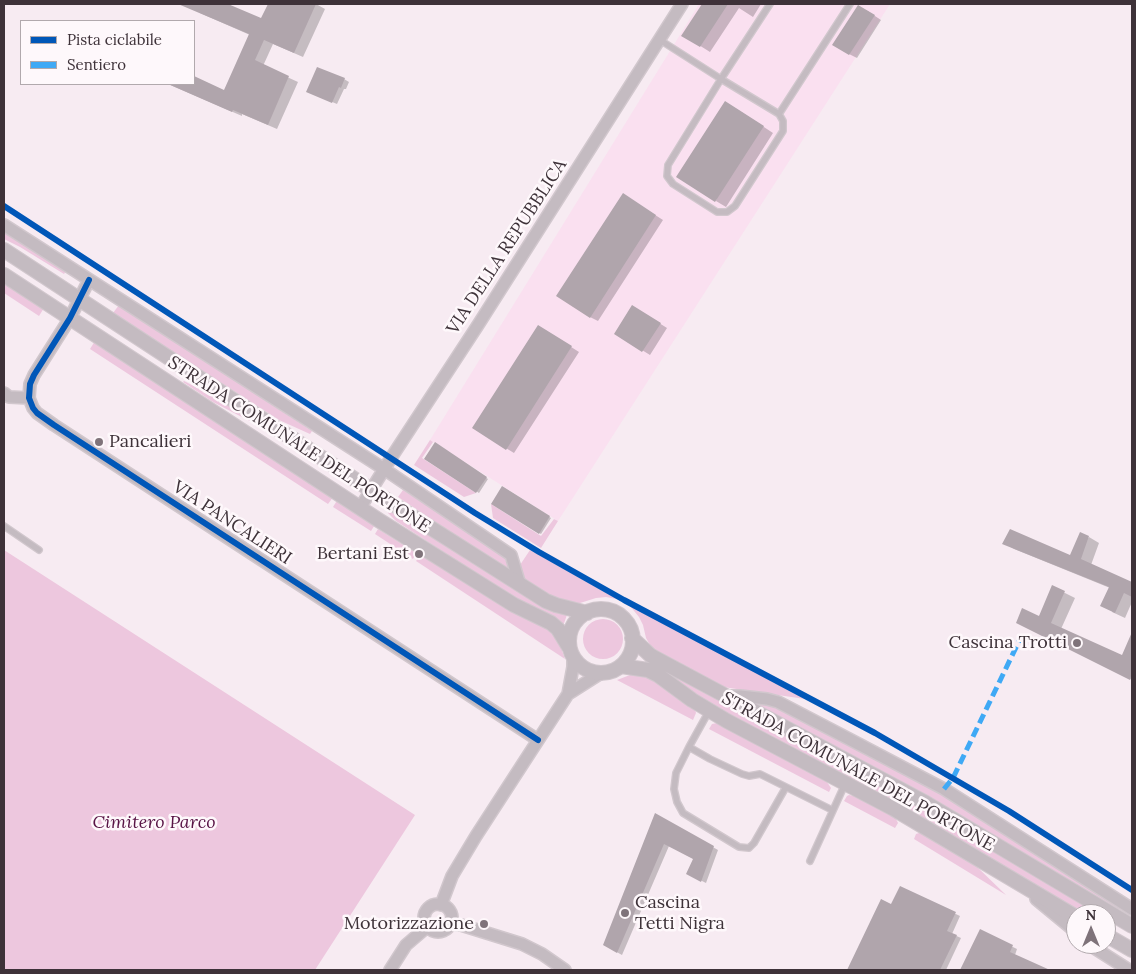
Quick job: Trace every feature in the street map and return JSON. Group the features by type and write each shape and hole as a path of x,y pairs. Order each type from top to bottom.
{"street":[{"name":"VIA DELLA REPUBBLICA","path":"360,508 682,4"},
{"name":"STRADA COMUNALE DEL PORTONE","path":"4,225 384,469 511,556 520,585"},
{"name":"STRADA COMUNALE DEL PORTONE","path":"4,250 520,585 556,605 586,613"},
{"name":"STRADA COMUNALE DEL PORTONE","path":"4,274 360,508 514,605 551,623 558,629 571,653"},
{"path":"4,394 9,397 29,398 29,389 34,375 70,318 89,280"},
{"name":"VIA PANCALIERI","path":"29,398 32,408 54,426 538,740"},
{"path":"441,905 452,876 476,836 568,694 573,667 568,642 570,631 577,620 593,610 606,610 620,616 628,625 632,638 630,655 614,671 601,673 591,671 584,667 571,653"},
{"name":"STRADA COMUNALE DEL PORTONE","path":"632,638 655,658 926,803 1132,926"},
{"name":"STRADA COMUNALE DEL PORTONE","path":"621,666 648,670 658,675 726,721 894,809 1066,911"},
{"path":"568,694 601,673"},
{"name":"STRADA COMUNALE DEL PORTONE","path":"725,696 767,699 778,702 944,790 1132,909"},
{"path":"1020,884 1066,923"},
{"path":"433,905 441,905 450,912 450,924 443,930 433,931 427,927 424,921 425,912 433,905"},
{"path":"450,924 461,925 522,944 542,954 565,970"},
{"path":"390,970 406,945 427,927"},
{"path":"1116,941 1132,950"},
{"path":"1104,954 1129,970"}],"lane":[{"path":"660,40 720,79 779,114 783,121 783,131 741,198 727,212 716,212 673,184 667,176 668,165 720,79 770,4"},
{"path":"779,114 850,4"},
{"path":"4,526 39,550"},
{"path":"709,711 676,773 674,790 677,802 683,813 739,847 749,848 754,843 786,787"},
{"path":"689,747 742,774 749,776 760,774 832,810"},
{"path":"810,861 845,784"}],"shaded area":[{"path":"699,4 890,4 558,521 430,440"}],"green space":[{"path":"4,231 66,271 64,274 4,239"},
{"path":"4,282 44,308 39,316 4,293"},
{"path":"119,305 312,431 310,434 279,420 113,313"},
{"path":"95,341 334,496 328,504 90,349"},
{"path":"184,381 231,405 264,426 263,428 213,402"},
{"path":"430,440 433,442 422,458 476,493 464,497 414,465"},
{"path":"403,490 503,555 511,572 398,497"},
{"path":"338,499 376,523 371,531 333,507"},
{"path":"491,504 541,536 554,519 558,521 541,548 493,518"},
{"path":"391,508 546,608 567,615 563,626 553,616 517,600 396,521 388,513"},
{"path":"378,529 416,553 413,559 375,534"},
{"name":"Cimitero Parco","path":"4,550 415,815 315,970 4,970"},
{"path":"530,550 617,599 606,597 574,603 556,598 526,582 520,565"},
{"path":"422,553 549,630 559,642 565,659 416,561"},
{"path":"630,606 805,699 723,687 656,651 646,638 639,617"},
{"path":"599,619 607,619 614,622 620,628 623,639 620,650 614,656 607,659 599,659 592,656 586,650 583,643 583,635 586,628 592,622"},
{"path":"638,674 652,678 695,709 696,713 693,720 617,680"},
{"path":"675,677 941,818 1083,904 1066,905 715,708 674,679"},
{"path":"751,702 776,705 957,802 1114,904 1106,904"},
{"path":"717,723 827,782 831,788 829,792 709,729 712,724"},
{"path":"849,795 895,817 898,823 895,828 844,801"},
{"path":"924,833 972,862 1006,895 914,839 916,834"}],"building":[{"path":"178,4 228,4 261,18 268,4 316,4 294,53 264,40 255,60 289,76 268,125 233,110 232,112 170,85 195,85 195,76 224,90 249,34"},
{"path":"702,4 728,4 700,47 681,36"},
{"path":"858,5 875,15 849,55 832,45"},
{"path":"317,67 345,78 332,103 306,92"},
{"path":"725,101 764,126 715,202 676,177"},
{"path":"623,193 656,215 590,318 556,296"},
{"path":"632,305 661,323 642,352 614,334"},
{"path":"538,325 572,346 506,450 472,428"},
{"path":"435,442 487,477 476,493 424,459"},
{"path":"502,486 550,516 539,534 491,504"},
{"name":"Cascina Trotti","path":"1010,529 1070,555 1080,532 1089,536 1081,559 1132,582 1132,597 1124,593 1115,613 1100,606 1109,587 1002,544"},
{"name":"Cascina Trotti","path":"1052,585 1065,591 1051,623 1122,655 1132,632 1132,673 1130,680 1016,623 1022,608 1039,616"},
{"name":"Cascina Tetti Nigra","path":"655,813 714,846 701,882 686,874 693,859 664,844 617,953 603,945"},
{"path":"900,886 956,912 947,931 957,935 940,970 847,970 881,899 891,904"},
{"path":"980,929 1013,945 1010,952 1050,970 960,970"}],"marked path":[{"path":"944,789 953,778 1022,635"}],"cycle path":[{"path":"4,206 475,513 539,552 624,600 875,733 1009,811 1132,890"},
{"path":"89,280 70,318 30,384 29,398 37,413 538,740"}],"place":[{"name":"Pancalieri","path":"99,442"},
{"name":"Bertani Est","path":"419,554"},
{"name":"Cascina Trotti","path":"1077,643"},
{"name":"Cascina Tetti Nigra","path":"625,913"},
{"name":"Motorizzazione","path":"484,924"}]}
